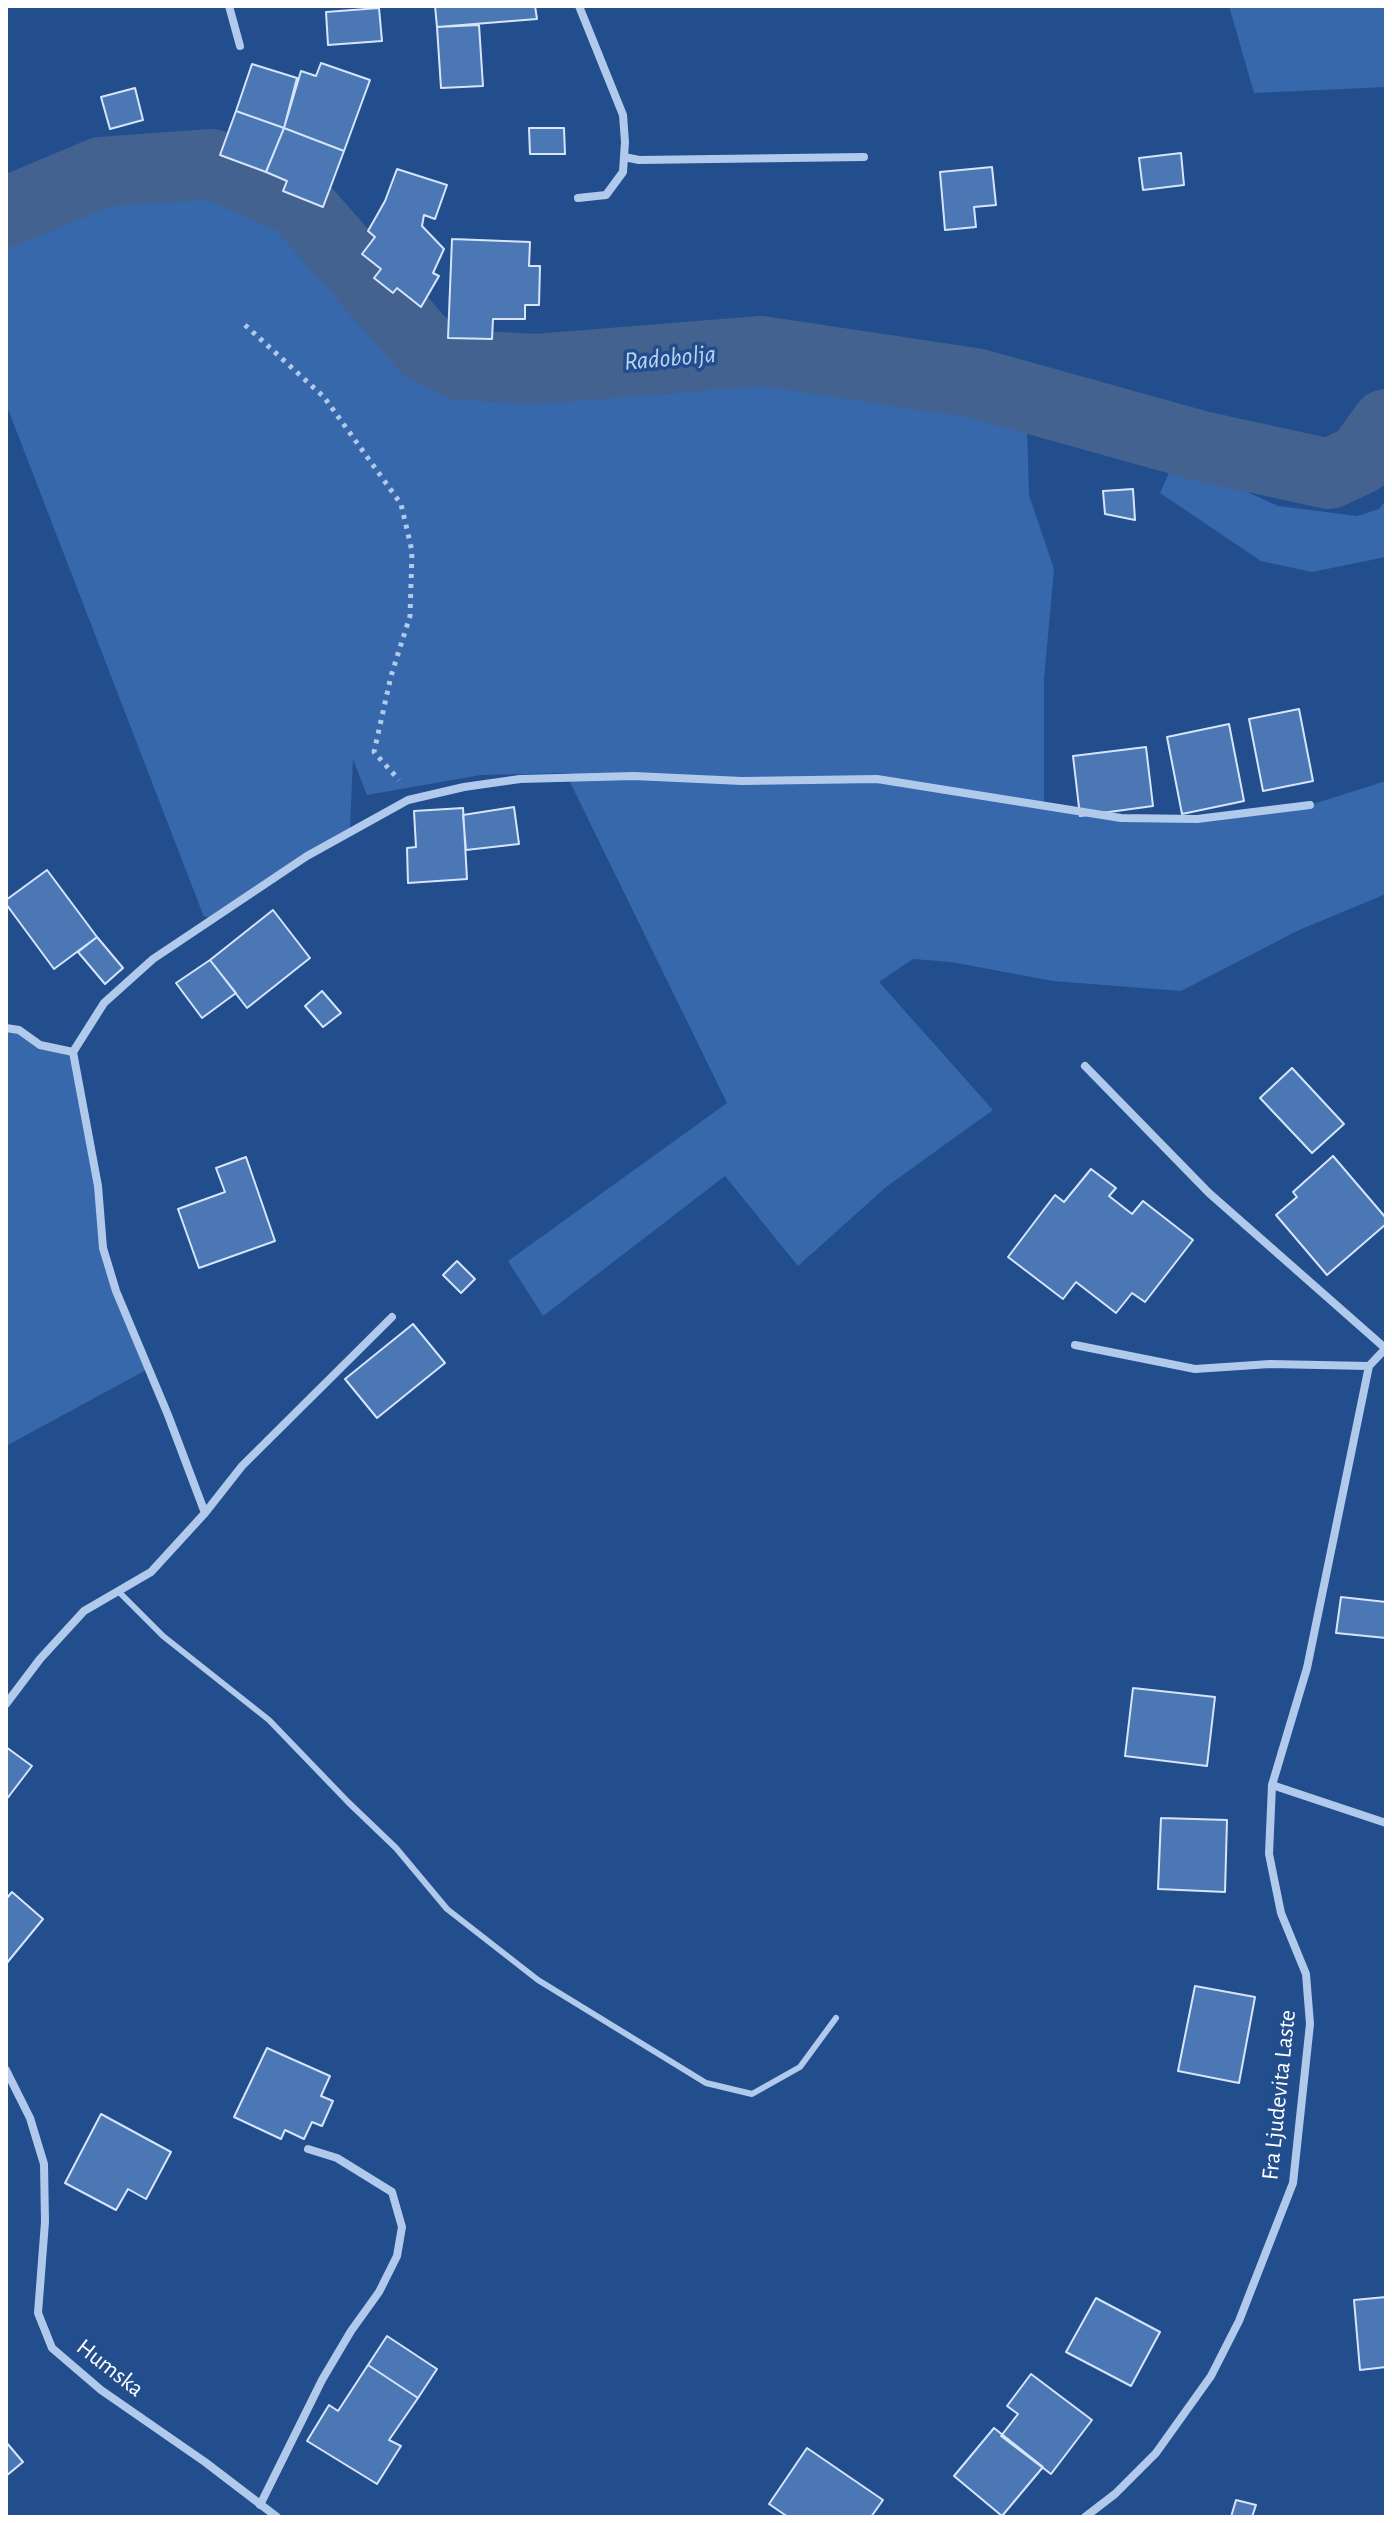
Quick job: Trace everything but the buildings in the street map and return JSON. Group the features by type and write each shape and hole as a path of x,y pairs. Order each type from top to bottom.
{"street":[{"path":"229,6 240,46"},
{"path":"578,198 606,195 623,172 625,142 623,115 579,6"},
{"path":"624,157 639,160 864,157"},
{"path":"205,1513 111,1276 103,1248 98,1186 73,1052 104,1003 153,959 307,856 408,800 464,787 520,779 634,776 742,781 877,779 1121,818 1197,819 1310,805"},
{"path":"6,1028 19,1030 40,1045 73,1052"},
{"path":"1075,1345 1195,1369 1270,1364 1369,1366 1386,1348 1209,1193 1085,1066"},
{"path":"6,1704 40,1659 84,1611 151,1572 205,1513 242,1466 392,1317"},
{"name":"Fra Ljudevita Laste","path":"1085,2517 1115,2494 1156,2453 1211,2376 1239,2321 1293,2183 1310,2024 1306,1974 1281,1913 1269,1854 1272,1785 1307,1668 1369,1366"},
{"path":"1272,1785 1386,1823"},
{"name":"Humska","path":"6,2070 30,2118 44,2164 45,2222 38,2313 52,2348 101,2390 205,2462 277,2517"},
{"path":"260,2505 322,2380 379,2292 397,2256 402,2227 392,2192 337,2158 308,2149"}],"lane":[{"path":"118,1591 163,1636 269,1720 396,1848 447,1909 538,1980 706,2083 752,2094 800,2067 836,2018"}],"path":[{"path":"245,325 324,397 401,504 412,551 410,616 391,676 374,752 416,799"}],"shaded area":[{"path":"1229,6 1386,6 1386,87 1254,93"},
{"path":"212,164 297,201 426,348 461,365 537,369 762,351 975,383 1026,397 1029,495 1054,569 1044,679 1044,806 1121,818 1197,819 1310,805 1386,781 1386,894 1299,930 1181,991 1053,981 951,962 913,959 879,982 993,1110 886,1187 798,1266 725,1176 543,1316 508,1261 727,1103 568,778 586,776 567,773 481,775 367,795 353,759 350,829 215,917 204,917 6,404 6,212 101,172"},
{"path":"1175,459 1278,506 1357,516 1379,509 1386,500 1386,557 1312,572 1261,561 1160,493"},
{"path":"6,1028 19,1030 40,1045 73,1052 98,1186 103,1248 148,1369 6,1446"}],"waterway":[{"name":"Radobolja","path":"6,212 101,172 212,164 297,201 426,348 461,365 537,369 762,351 975,383 1201,446 1329,474 1361,459 1386,424"}]}
